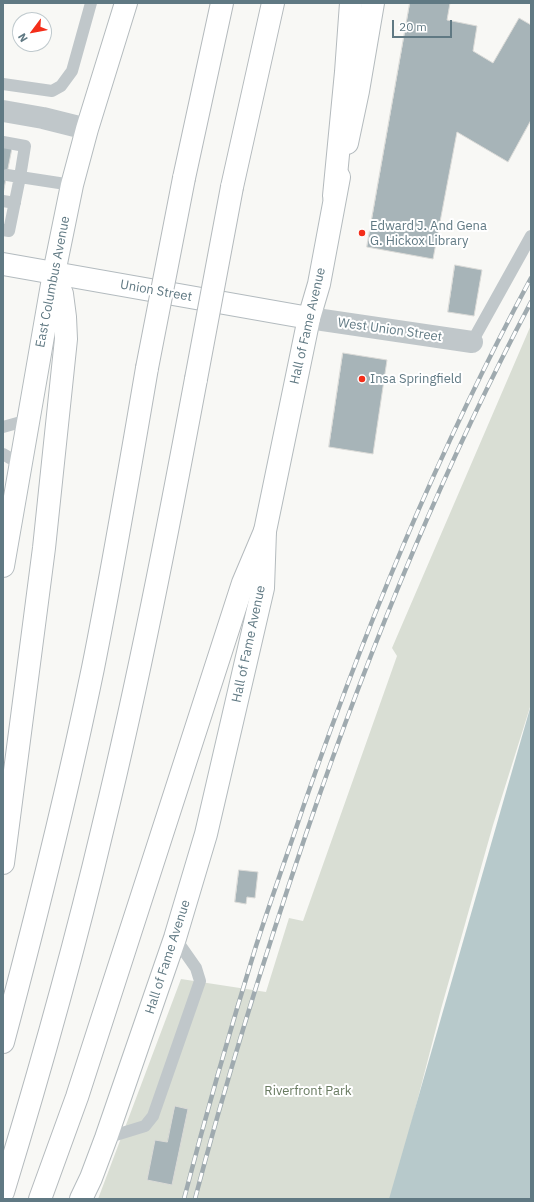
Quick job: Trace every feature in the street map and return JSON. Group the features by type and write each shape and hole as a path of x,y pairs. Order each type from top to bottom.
{"main road":[{"name":"East Columbus Avenue","path":"3,566 12,459 28,420 54,273 72,186 87,129 126,3"},
{"path":"3,1042 41,896 76,744 107,593 147,368 184,178 222,3"},
{"path":"3,1192 36,1082 84,904 121,752 166,541 232,187 273,3"},
{"path":"334,196 351,3"},
{"name":"Hall of Fame Avenue","path":"81,1199 91,1178 106,1138 176,938 206,834 263,588 265,531 309,318 319,284 334,196 356,98 373,3"},
{"name":"Union Street","path":"3,264 309,318"},
{"path":"3,863 44,548 66,339 62,294 54,273"},
{"path":"40,1199 76,1096 242,582 265,531"}],"street":[{"path":"3,111 43,118 87,129"},
{"name":"West Union Street","path":"309,318 472,342"}],"lane":[{"path":"3,84 52,91 61,86 72,71 91,3"},
{"path":"3,142 25,146 20,177 9,202 9,231 3,230"},
{"path":"7,175 72,186"},
{"path":"472,342 531,236"},
{"path":"3,427 28,420"},
{"path":"106,1138 145,1126 153,1116 158,1102 200,981 196,968 176,938"}],"green space":[{"name":"Riverfront Park","path":"531,325 531,704 493,825 441,1009 403,1156 390,1199 98,1199 181,979 266,992 289,918 303,921 397,656 392,648"}],"shaded area":[{"path":"531,705 531,1199 389,1199"}],"building":[{"path":"410,3 450,3 447,20 477,26 473,51 493,63 519,18 531,25 531,120 508,162 457,132 433,259 367,247"},
{"path":"3,147 12,148 3,194"},
{"path":"455,265 482,270 474,316 448,312"},
{"path":"343,353 387,360 373,454 329,447"},
{"path":"239,870 258,872 255,898 247,897 246,904 235,902"},
{"path":"175,1106 188,1109 172,1185 147,1180 155,1140 167,1142"}],"railway":[{"path":"184,1199 218,1072 256,946 342,698 399,555 430,485 462,415 531,278"},
{"path":"195,1199 233,1061 261,970 306,834 355,698 408,564 437,497 498,366 531,302"}],"place":[{"name":"Edward J. And Gena G. Hickox Library","path":"362,233"},
{"name":"Insa Springfield","path":"362,379"}]}
